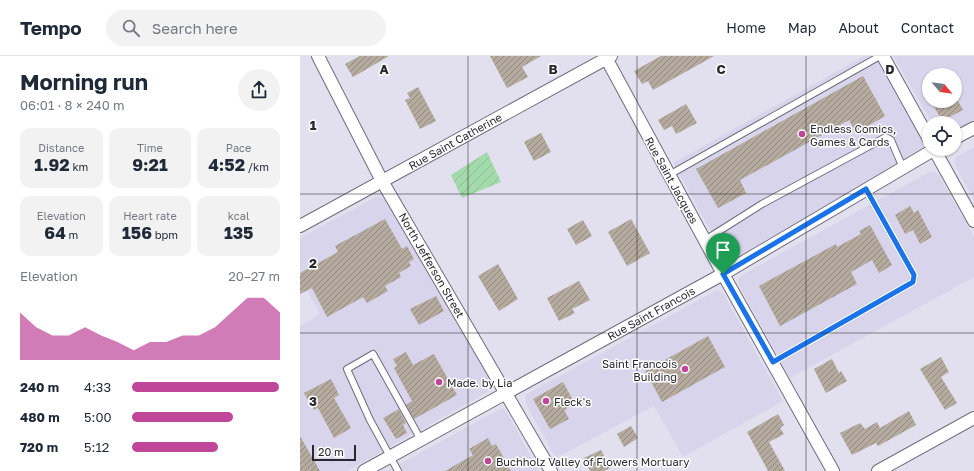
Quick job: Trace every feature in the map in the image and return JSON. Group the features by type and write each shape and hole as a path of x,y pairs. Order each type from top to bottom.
{"street":[{"name":"North Jefferson Street","path":"318,56 382,181 551,471"},
{"path":"882,56 922,127"},
{"name":"Rue Saint Catherine","path":"300,226 607,57"},
{"name":"Rue Saint Jacques","path":"607,57 704,240 834,471"},
{"path":"962,134 974,128"},
{"name":"Rue Saint Francois","path":"364,471 723,274 923,156"},
{"path":"938,156 974,221"},
{"path":"878,471 974,418"}],"lane":[{"path":"669,175 882,56"},
{"path":"704,240 762,204 886,137 890,140 903,168"},
{"path":"773,362 913,282 914,275 866,189"},
{"path":"398,471 346,369 373,354 421,440"}],"shaded area":[{"path":"864,56 875,56 922,139 921,155 733,259 728,259 725,257 673,163"},
{"path":"893,56 974,56 974,125 962,132 962,116 928,116 923,108 962,108 962,68 922,68 922,106"},
{"path":"974,147 974,200 954,161 956,157 962,156 962,154"},
{"path":"931,171 938,174 974,236 974,277 790,378 740,288 738,280 742,275"},
{"path":"376,197 384,198 387,201 493,382 493,389 347,471 300,471 300,326 320,314 300,278 300,238"},
{"path":"717,290 724,295 783,401 683,457 654,406 556,458 527,406 525,398 527,394"},
{"path":"500,409 504,409 507,413 539,471 387,471"}],"green space":[{"path":"487,152 501,182 462,198 451,175"}],"building":[{"path":"360,56 389,56 353,77 345,64"},
{"path":"490,56 541,56 522,67 528,77 507,88"},
{"path":"661,56 714,56 653,90 648,81 642,84 634,71"},
{"path":"863,76 885,116 856,133 849,120 740,180 746,193 718,208 696,169"},
{"path":"418,87 436,121 420,129 405,100 410,98 407,93"},
{"path":"686,104 697,123 676,134 672,126 664,130 658,120"},
{"path":"935,108 962,108 963,110 952,116 939,116"},
{"path":"541,133 551,152 534,161 524,142"},
{"path":"910,206 914,213 918,210 932,237 920,244 913,230 905,234 895,215"},
{"path":"385,219 402,249 407,246 414,259 409,262 411,266 399,273 401,277 385,286 388,291 367,303 363,297 327,317 312,288 300,294 300,273 338,252 335,246"},
{"path":"631,219 650,253 627,266 608,232"},
{"path":"583,220 592,236 576,245 567,229"},
{"path":"870,225 892,265 879,273 872,260 851,272 857,284 780,326 759,286 836,244 837,247 861,234 859,231"},
{"path":"498,264 518,299 499,311 478,276"},
{"path":"579,281 590,300 572,309 575,313 559,321 547,298"},
{"path":"436,296 444,311 419,325 410,309"},
{"name":"Saint Francois Building","path":"708,336 725,367 662,402 645,371"},
{"path":"406,352 413,365 434,354 457,395 414,419 406,405 412,401 394,368 397,366 393,359"},
{"path":"941,357 949,372 941,377 957,403 945,410 920,369"},
{"path":"832,359 839,373 841,371 847,381 826,393 814,369"},
{"path":"331,379 339,395 334,398 351,428 334,438 318,408 314,410 304,393"},
{"path":"563,382 575,404 564,410 569,419 550,429 533,399"},
{"path":"399,409 406,423 403,425 407,433 396,439 383,418"},
{"path":"909,411 916,425 878,446 876,443 852,455 840,433 860,423 865,429 877,422 880,428"},
{"path":"778,414 784,425 780,428 784,434 769,442 785,471 768,471 747,432"},
{"path":"631,426 638,438 624,447 617,434"},
{"path":"300,436 320,471 300,471"},
{"path":"488,438 492,446 496,444 511,471 445,471 473,455 469,449"},
{"path":"601,450 610,468 604,471 590,471 584,458"}],"place":[{"name":"Endless Comics, Games & Cards","path":"802,134"},
{"name":"Saint Francois Building","path":"685,369"},
{"name":"Made. by Lia","path":"439,382"},
{"name":"Fleck's","path":"546,401"},
{"name":"Buchholz Valley of Flowers Mortuary","path":"488,461"}],"route":[{"path":"866,189 914,275 914,279 913,282 773,362 723,274 866,189"}]}
